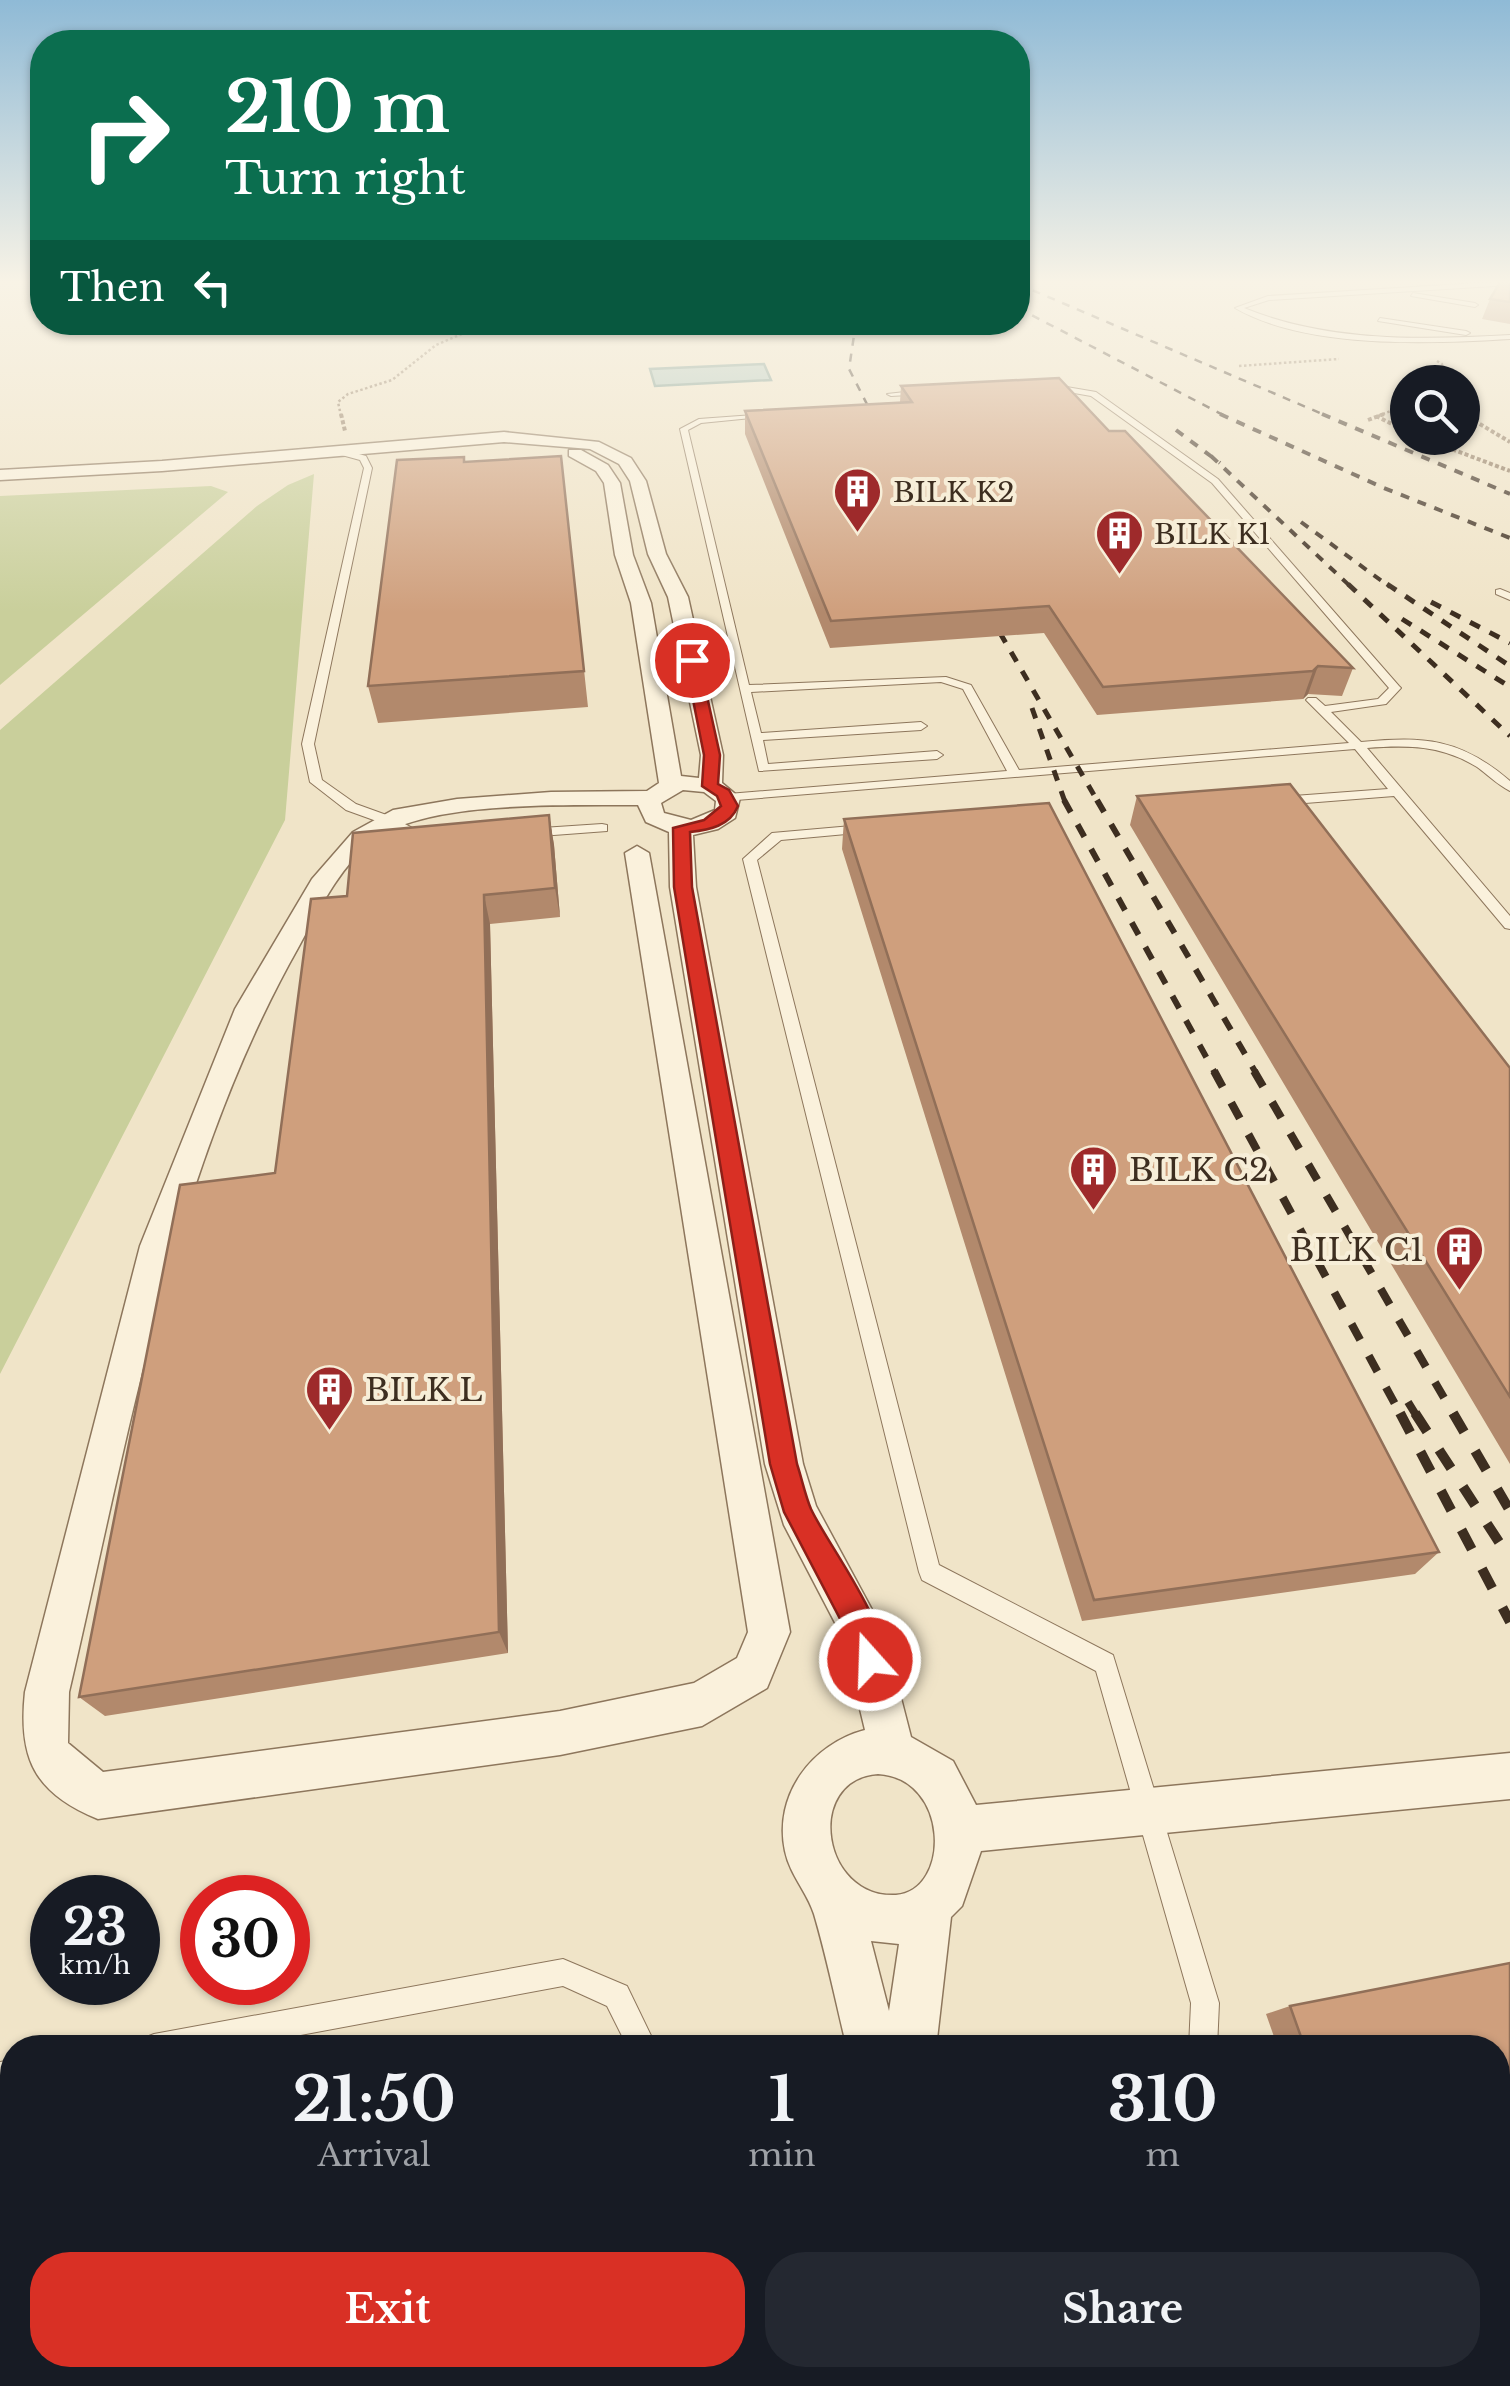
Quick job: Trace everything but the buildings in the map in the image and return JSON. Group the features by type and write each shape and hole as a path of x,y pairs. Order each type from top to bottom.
{"street":[{"path":"4,475 504,438 592,446 625,461 638,480 657,554 678,597 719,792 727,813 719,820 671,825 586,808 509,818 457,806 387,820 362,837 321,884 249,1009 157,1246 47,1692 42,1742 58,1768 98,1796 560,1733 702,1704 752,1673 770,1632 637,852"},
{"path":"432,444 547,446 574,452 602,468 612,483 624,555 642,603 662,792 650,810 671,825 784,1464 798,1512 863,1632 892,1751"},
{"path":"509,818 662,792 719,792"},
{"path":"833,1896 863,1916 897,1920 928,1908 948,1887 959,1860 960,1830 948,1793 924,1765 892,1751 860,1752 833,1767 813,1794 806,1829 813,1865 833,1896 870,2035"},
{"path":"960,1830 1510,1776"},
{"path":"912,2035 928,1908"}],"lane":[{"path":"1072,390 1093,394 1215,480 1395,688 1382,702 1316,705 1358,745 1510,925"},
{"path":"890,394 930,392"},
{"path":"778,415 699,421 684,429 763,768 937,755"},
{"path":"341,452 363,458 368,468 308,744 316,782 351,807 387,820 418,840 436,838"},
{"path":"745,689 942,678 968,687 1014,773"},
{"path":"756,737 921,726"},
{"path":"719,792 1411,741 1436,744 1484,764 1510,787"},
{"path":"1262,803 1394,792"},
{"path":"509,818 602,828"},
{"path":"875,828 777,836 750,859 930,1572 1105,1663 1205,2002 1203,2035"},
{"path":"224,2035 563,1972 617,1996 636,2035"}],"path":[{"path":"346,433 338,402 359,390"},
{"path":"1368,420 1390,411"},
{"path":"1376,416 1390,423"},
{"path":"1480,424 1510,442"},
{"path":"1469,455 1510,470"}],"green space":[{"path":"314,474 285,820 0,1374 0,730 257,506 288,485"},
{"path":"211,486 228,492 0,685 0,496"}],"railway":[{"path":"860,390 873,416"},
{"path":"1176,390 1225,416"},
{"path":"1267,390 1327,416"},
{"path":"872,414 880,429"},
{"path":"1220,414 1384,488 1510,538"},
{"path":"1322,414 1510,494"},
{"path":"1176,430 1212,457"},
{"path":"1212,457 1220,463"},
{"path":"1212,457 1351,587"},
{"path":"1301,522 1390,587"},
{"path":"1348,584 1510,736"},
{"path":"1387,584 1510,666"},
{"path":"1431,602 1510,643"},
{"path":"989,614 1098,802"},
{"path":"1402,619 1510,687"},
{"path":"1032,708 1065,801"},
{"path":"1097,800 1256,1073"},
{"path":"1065,801 1215,1073"},
{"path":"1214,1071 1401,1415"},
{"path":"1254,1071 1454,1415"},
{"path":"1408,1402 1416,1415"},
{"path":"1400,1413 1510,1622"},
{"path":"1415,1413 1510,1559"},
{"path":"1453,1413 1510,1511"}],"place":[{"name":"BILK K2","path":"858,534"},
{"name":"BILK K1","path":"1119,576"},
{"name":"BILK C2","path":"1094,1212"},
{"name":"BILK C1","path":"1459,1292"},
{"name":"BILK L","path":"330,1432"}],"route":[{"path":"692,660 712,755 710,786 724,793 729,806 719,820 681,828 683,887 784,1464 798,1512 863,1632 870,1660"}]}
